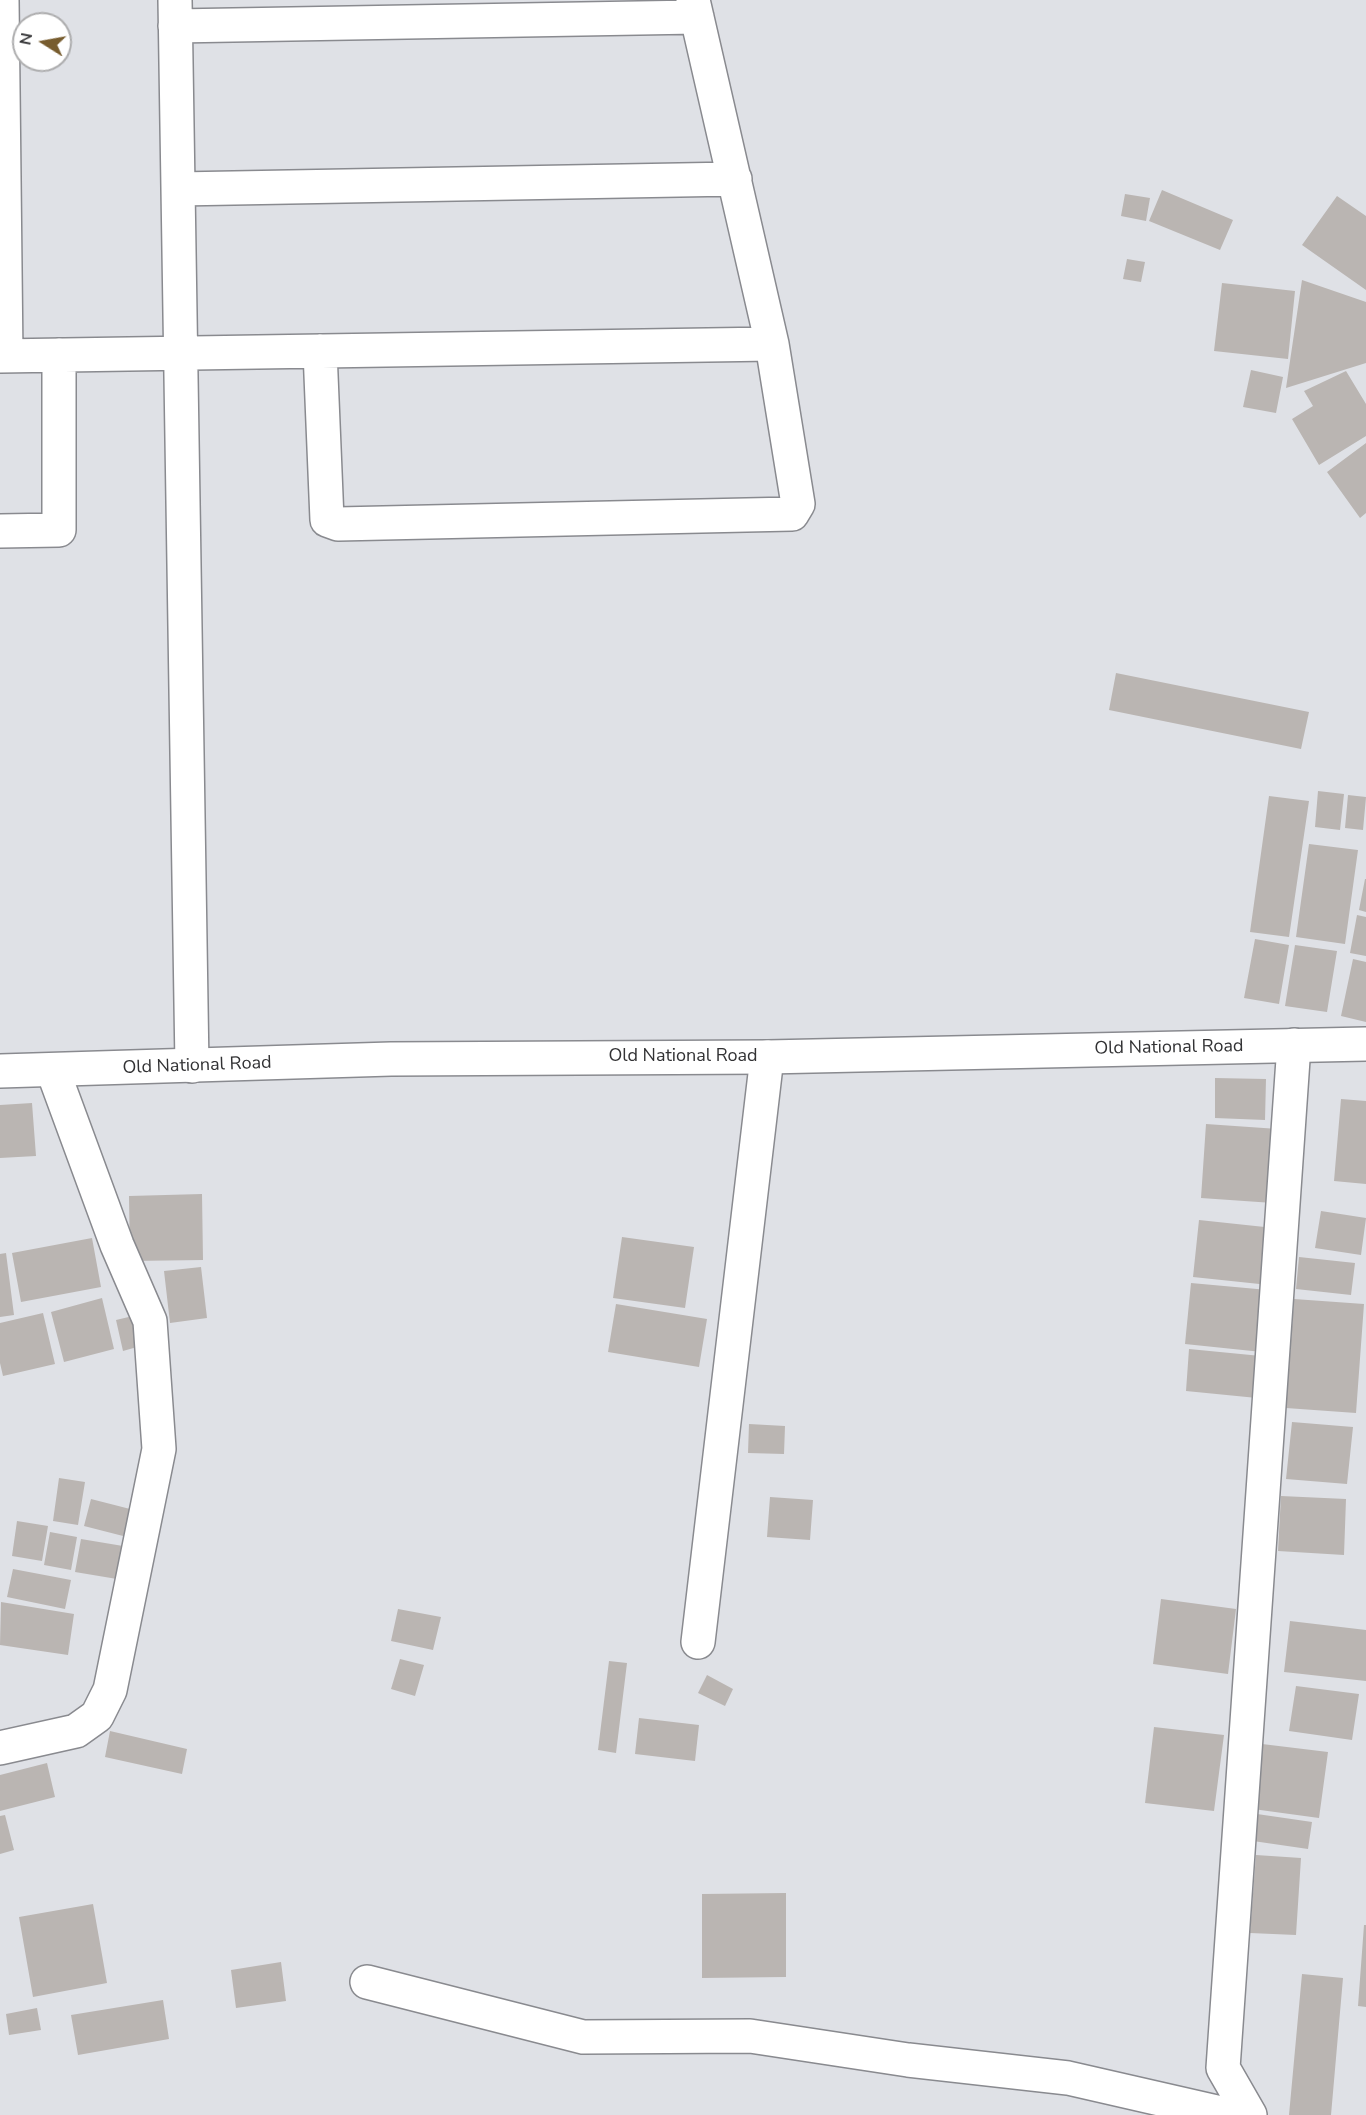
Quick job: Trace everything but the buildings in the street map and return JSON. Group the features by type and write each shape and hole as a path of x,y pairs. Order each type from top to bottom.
{"street":[{"path":"2,0 3,356 772,344"},
{"path":"192,1066 175,13 695,8 772,344 798,504 792,514 338,524 327,520 320,351"},
{"path":"178,189 735,178"},
{"path":"0,531 59,530 59,355"},
{"name":"Old National Road","path":"0,1071 391,1059 767,1057 1366,1044"},
{"path":"1250,2115 1224,2068 1294,1045"},
{"path":"698,1642 767,1057"},
{"path":"0,1748 76,1731 97,1716 110,1690 159,1449 150,1321 117,1245 53,1071"},
{"path":"367,1982 583,2037 750,2036 908,2060 1068,2078 1230,2115"}]}
